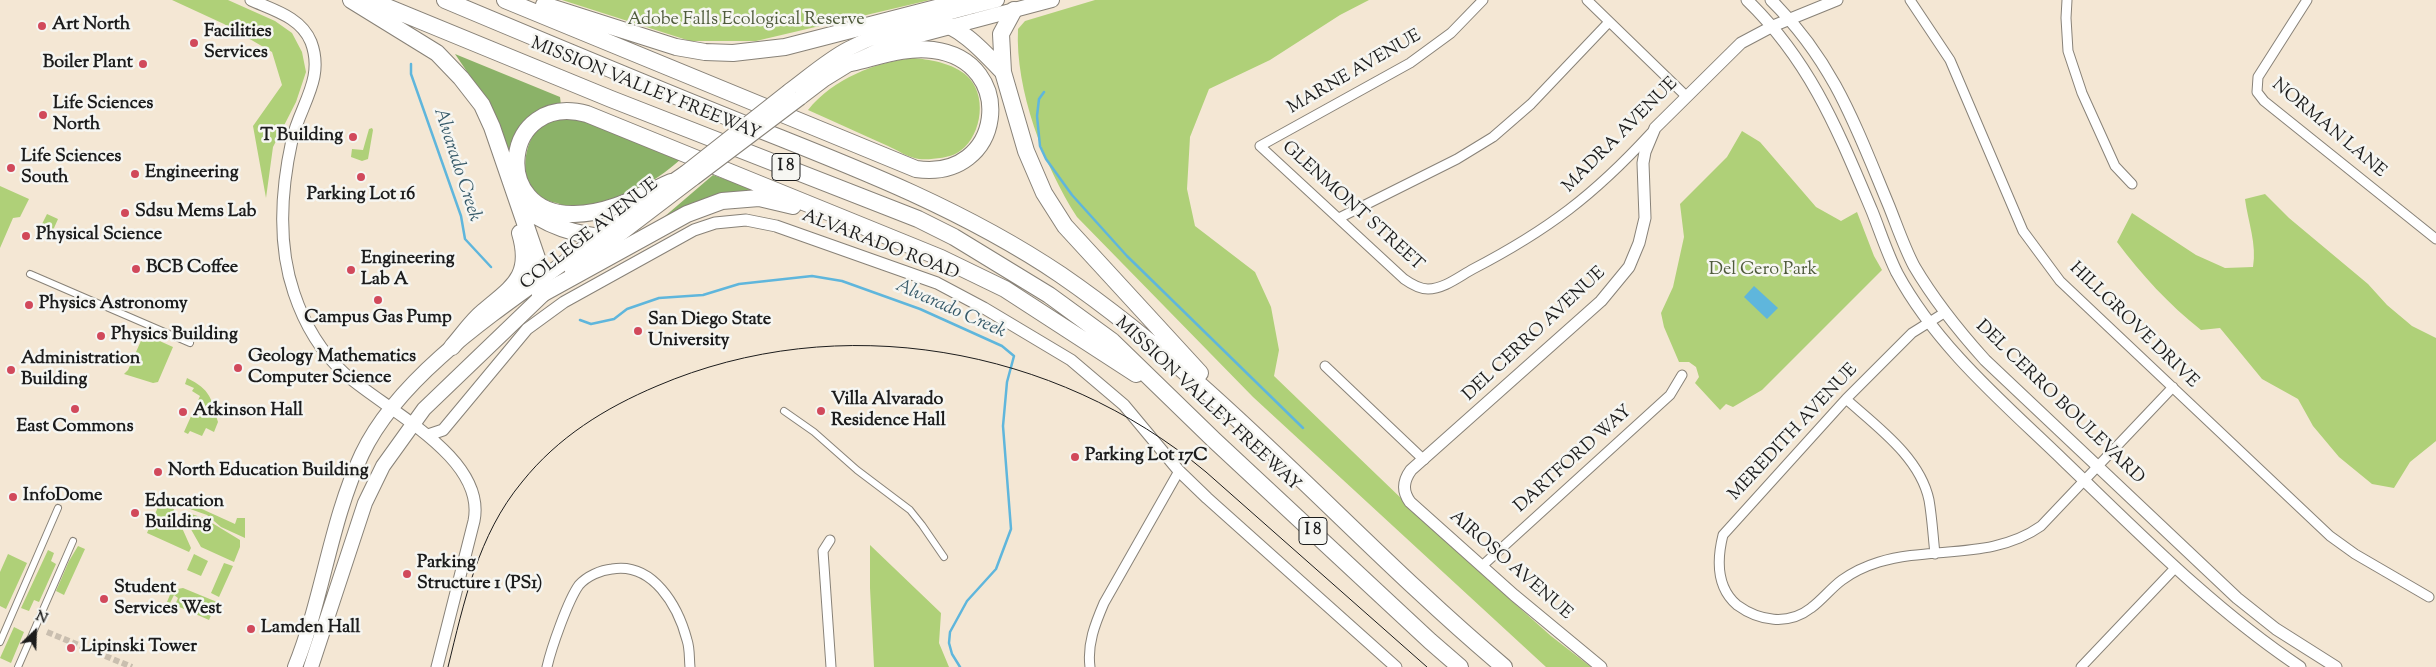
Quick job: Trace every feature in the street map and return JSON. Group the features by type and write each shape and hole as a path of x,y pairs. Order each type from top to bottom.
{"highway":[{"path":"351,0 437,53 461,78 486,114 537,258 536,291 687,214 722,201 758,198 799,207 872,230"},
{"name":"MISSION VALLEY FREEWAY","path":"370,0 611,99 918,219 954,237 1049,295 1112,341 1214,440 1460,667"},
{"name":"MISSION VALLEY FREEWAY","path":"445,0 875,175 926,198 992,233 1060,274 1152,342 1273,452 1450,622 1504,667"},
{"path":"505,0 916,169 929,171 961,163 975,152 985,139 991,119 989,94 977,71 965,60 943,51 919,49 851,63"},
{"path":"528,0 656,42 690,50 733,53 759,51 795,44 967,0"},
{"path":"1014,10 1001,34 1003,72 1026,151 1044,193 1065,226 1273,452"},
{"path":"929,19 945,22 954,27 1003,72"},
{"path":"452,347 481,314 511,289 521,275 524,259 518,228 472,94"},
{"path":"671,182 605,209 573,214 550,212 531,200 519,179 516,158 522,137 534,121 547,114 573,110 941,258 1005,289 1168,394"},
{"path":"518,202 546,224 597,237 614,239"}],"main road":[{"name":"COLLEGE AVENUE","path":"795,95 822,65 847,50 888,31 997,0"},
{"name":"COLLEGE AVENUE","path":"295,667 316,604 344,498 362,453 390,409 452,347 614,239 689,175 795,95 851,63 901,40 1052,0"},
{"name":"COLLEGE AVENUE","path":"311,667 353,539 376,481 412,424 536,291 597,237 671,182 689,175"}],"street":[{"path":"251,0 295,20 311,42 316,62 316,73 312,86 292,138 284,186 282,226 289,278 303,318 319,344 342,371 390,409 428,435 468,478 477,507 437,667"},
{"name":"MARNE AVENUE","path":"1260,146 1410,63 1451,33 1483,0"},
{"path":"1586,0 1686,96"},
{"name":"DEL CERRO BOULEVARD","path":"1747,0 1773,26 1808,75 1832,118 1897,273 1930,323 1972,372 2176,567 2265,644 2300,667"},
{"name":"DEL CERRO BOULEVARD","path":"1771,0 1809,42 1838,88 1858,129 1913,264 1944,312 1985,360 2237,598 2276,629 2336,667"},
{"name":"MADRA AVENUE","path":"1424,289 1441,286 1518,246 1550,226 1610,176 1686,96 1741,43 1773,26 1837,0"},
{"name":"HILLGROVE DRIVE","path":"1910,0 1950,60 2023,231 2060,281 2330,536 2356,554 2429,597"},
{"path":"2067,0 2068,51 2082,93 2115,166 2132,184"},
{"name":"NORMAN LANE","path":"2307,0 2258,77 2256,92 2264,101 2436,239"},
{"path":"1339,218 1457,159 1494,137 1531,104 1610,22"},
{"name":"DEL CERRO AVENUE","path":"1404,486 1411,470 1601,301 1630,267 1639,243 1645,218 1642,174 1645,152 1656,128"},
{"name":"GLENMONT STREET","path":"1260,146 1404,279 1424,289"},
{"name":"ALVARADO ROAD","path":"428,435 443,430 527,329 564,302 694,230 720,222 746,220 776,226 937,283 984,308 1071,360 1124,405 1179,470 1219,510 1396,667"},
{"path":"30,274 190,344"},
{"name":"MEREDITH AVENUE","path":"1935,554 1882,562 1860,568 1841,580 1810,609 1784,620 1759,618 1748,613 1731,600 1719,572 1719,553 1723,534 1846,399 1912,333 1930,323 1944,312"},
{"path":"1325,366 1424,460"},
{"name":"DARTFORD WAY","path":"1482,566 1670,395 1682,375"},
{"path":"1846,399 1905,454 1918,472 1928,498 1935,554 2002,545 2024,538 2041,526 2172,388"},
{"path":"784,412 801,423 910,510 944,557"},
{"path":"1090,667 1090,642 1094,626 1104,603 1179,470"},
{"name":"AIROSO AVENUE","path":"1404,486 1406,496 1410,502 1514,595 1601,667"},
{"path":"0,642 58,508"},
{"path":"830,540 824,551 831,667"},
{"path":"18,667 73,541"},
{"path":"547,667 561,623 579,585 600,571 624,567 639,571 652,579 674,605 688,641 690,667"},
{"path":"2081,667 2176,567"}],"green space":[{"path":"172,0 228,0 275,21 292,33 302,52 306,72 296,102 273,147 266,198 253,126 282,85 272,52 224,24"},
{"name":"Adobe Falls Ecological Reserve","path":"562,0 930,0 756,41 690,41"},
{"path":"1095,0 1369,0 1340,15 1270,60 1209,89 1190,137 1187,189 1195,226 1255,272 1271,307 1279,350 1274,376 1457,552 1551,636 1591,667 1546,667 1253,397 1077,217 1053,175 1034,126 1021,77 1018,29 1025,21"},
{"path":"455,54 560,97 561,105 531,115 508,150 487,101"},
{"path":"914,58 952,66 965,74 976,88 980,108 976,129 965,147 953,155 928,159 911,157 808,110 830,89 856,74 884,63"},
{"path":"576,117 681,159 646,185 632,193 604,204 573,208 547,200 535,193 529,184 525,166 528,147 537,130 546,122 559,118"},
{"path":"372,128 368,159 362,161 351,157 352,149 363,150 369,129"},
{"name":"Del Cero Park","path":"1742,131 1760,142 1816,207 1841,221 1857,212 1874,256 1882,270 1762,390 1733,407 1726,404 1720,410 1695,383 1699,377 1696,367 1689,362 1679,362 1664,327 1661,313 1673,287 1684,237 1680,204 1727,157"},
{"path":"713,175 755,190 732,195 670,217 664,217"},
{"path":"0,186 29,199 20,217 13,218 0,248"},
{"path":"2265,194 2289,218 2368,284 2387,305 2412,326 2436,338 2436,441 2410,462 2394,488 2372,484 2339,457 2313,426 2298,399 2262,379 2220,328 2201,330 2189,320 2156,289 2117,242 2132,213 2196,255 2225,268 2253,267 2253,241 2245,199"},
{"path":"47,214 58,219 50,237 38,232"},
{"path":"144,334 173,347 158,382 153,383 124,374 128,370"},
{"path":"187,378 206,391 209,396 218,422 214,432 206,428 202,436 190,431 188,434 184,432 200,396 192,391 194,388 185,384"},
{"path":"163,495 170,501 191,548 189,552 147,533"},
{"path":"171,495 235,524 237,518 245,518 245,538 221,527 207,515 176,504"},
{"path":"188,513 204,518 240,540 240,547 234,562 201,547 184,517"},
{"path":"870,545 941,613 939,643 949,667 874,667"},
{"path":"78,546 85,549 64,595 56,591"},
{"path":"48,550 54,553 51,561 56,564 39,602 34,600 29,611 21,608"},
{"path":"8,554 27,563 6,609 0,606 0,572"},
{"path":"194,554 208,561 201,576 187,570"},
{"path":"224,563 233,566 219,597 211,593"},
{"path":"183,588 217,602 209,620 175,605 178,598 174,595 170,603 167,602 172,590"},
{"path":"14,627 24,632 11,663 0,658"}],"water":[{"path":"1754,286 1778,308 1767,319 1744,297"}],"waterway":[{"name":"Alvarado Creek","path":"411,64 411,74 461,216 465,239 491,267"},
{"path":"1044,92 1039,99 1037,116 1040,146 1046,159 1072,195 1127,256 1303,428"},
{"name":"Alvarado Creek","path":"580,320 591,324 614,319 627,309 659,298 703,295 739,284 812,276 842,281 920,309 1002,346 1014,356 1007,382 1003,426 1011,529 996,569 967,601 950,632 949,643 952,654 960,667"}],"tunnel":[{"path":"47,632 132,667"}],"tram line":[{"path":"448,667 474,570 494,524 507,502 536,466 551,451 584,425 619,404 657,386 727,362 798,349 871,346 943,352 1014,369 1082,394 1147,429 1206,472 1427,667"}],"place":[{"name":"Art North","path":"42,26"},
{"name":"Facilities Services","path":"194,43"},
{"name":"Boiler Plant","path":"143,64"},
{"name":"Life Sciences North","path":"43,115"},
{"name":"T Building","path":"353,137"},
{"name":"Life Sciences South","path":"11,168"},
{"name":"Engineering","path":"135,174"},
{"name":"Parking Lot 16","path":"361,177"},
{"name":"Sdsu Mems Lab","path":"125,213"},
{"name":"Physical Science","path":"26,236"},
{"name":"BCB Coffee","path":"136,269"},
{"name":"Engineering Lab A","path":"351,270"},
{"name":"Campus Gas Pump","path":"378,300"},
{"name":"Physics Astronomy","path":"29,305"},
{"name":"San Diego State University","path":"638,331"},
{"name":"Physics Building","path":"101,336"},
{"name":"Geology Mathematics Computer Science","path":"238,368"},
{"name":"Administration Building","path":"11,370"},
{"name":"East Commons","path":"75,409"},
{"name":"Villa Alvarado Residence Hall","path":"821,411"},
{"name":"Atkinson Hall","path":"183,412"},
{"name":"Parking Lot 17C","path":"1075,457"},
{"name":"North Education Building","path":"158,472"},
{"name":"InfoDome","path":"13,497"},
{"name":"Education Building","path":"135,513"},
{"name":"Parking Structure 1 (PS1)","path":"407,574"},
{"name":"Student Services West","path":"104,599"},
{"name":"Lamden Hall","path":"251,629"},
{"name":"Lipinski Tower","path":"71,648"}]}
